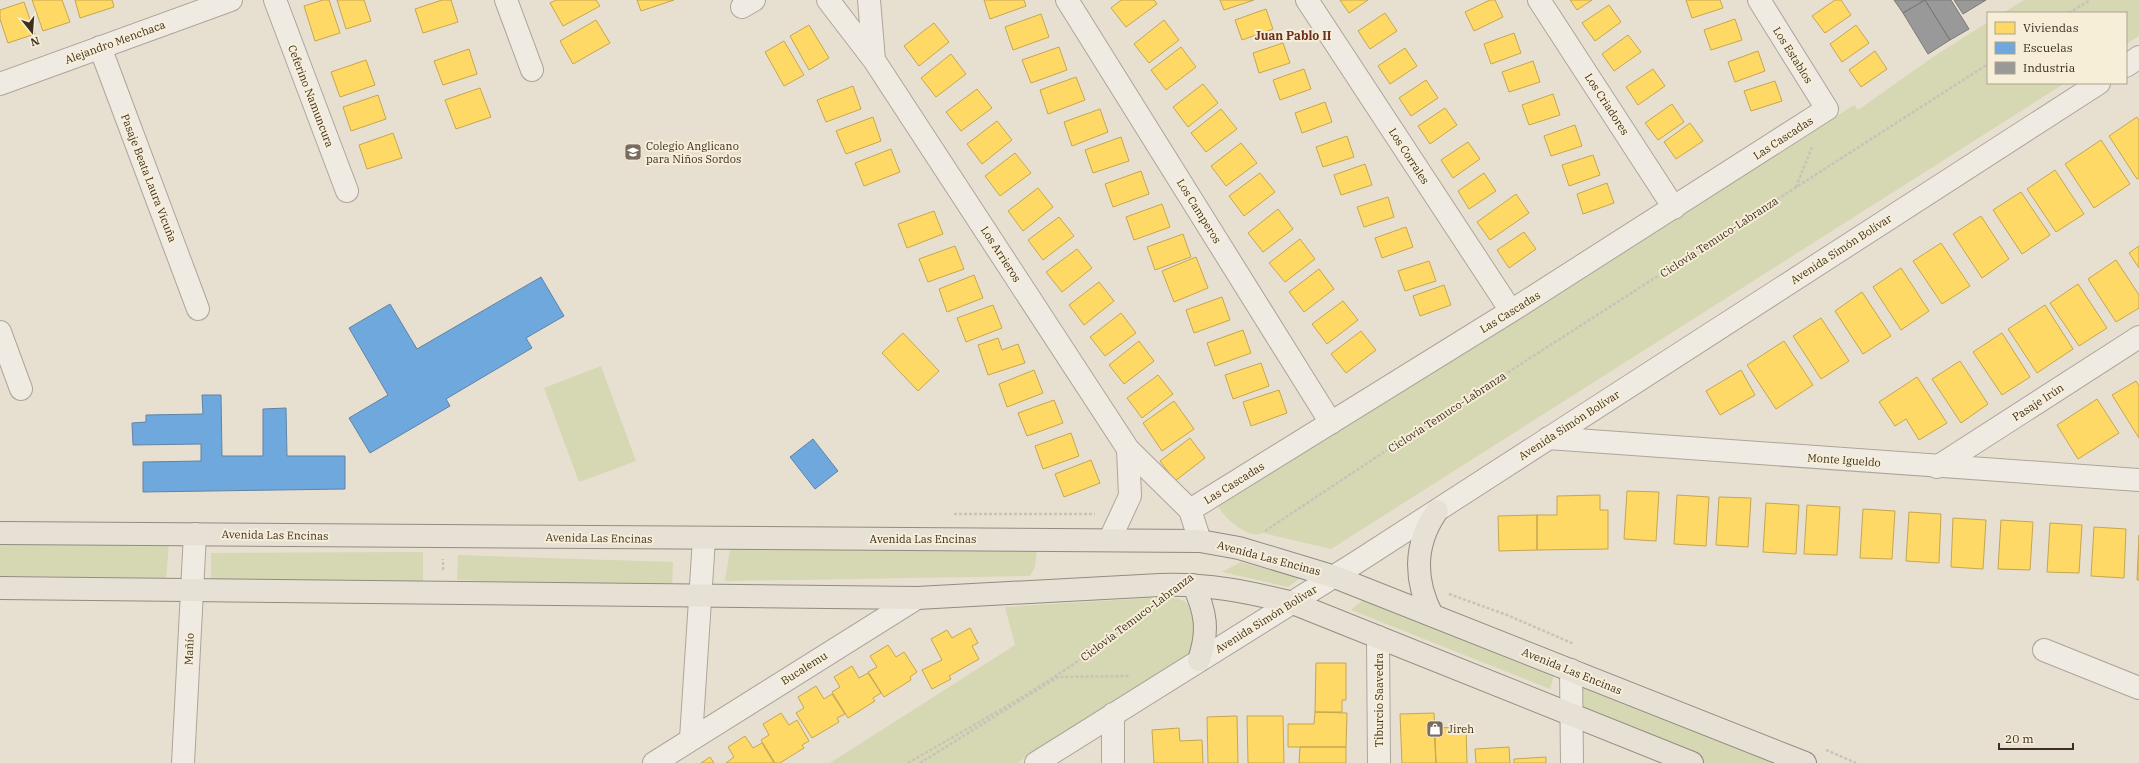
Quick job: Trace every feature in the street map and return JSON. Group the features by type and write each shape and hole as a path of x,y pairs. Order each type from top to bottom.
{"main road":[{"path":"1432,615 1422,591 1418,557 1427,527 1437,511"},
{"name":"Avenida Las Encinas","path":"0,533 704,539 1110,539 1200,541 1239,548 1335,576 1806,763"},
{"path":"0,588 917,598 1160,585 1193,585 1263,596 1293,603 1692,763"},
{"path":"1193,585 1205,615 1205,632 1199,660"}],"street":[{"name":"Alejandro Menchaca","path":"0,84 231,0"},
{"name":"Ceferino Namuncura","path":"275,0 347,191"},
{"path":"506,0 532,70"},
{"name":"Los Arrieros","path":"828,0 874,60 1128,449 1190,510 1200,541"},
{"name":"Los Arrieros","path":"869,0 874,60"},
{"name":"Los Camperos","path":"1067,0 1331,423"},
{"name":"Los Corrales","path":"1307,0 1511,311"},
{"name":"Los Criadores","path":"1539,0 1674,208"},
{"name":"Los Establos","path":"1759,0 1827,109"},
{"name":"Pasaje Beata Laura Vicuña","path":"100,48 198,309"},
{"path":"2127,65 2139,57"},
{"name":"Avenida Simón Bolívar","path":"1036,763 1199,660 1293,603 1437,511 2097,84"},
{"name":"Las Cascadas","path":"1190,510 1511,311 1827,109"},
{"path":"0,332 21,389"},
{"name":"Pasaje Irún","path":"1938,467 2139,338"},
{"name":"Monte Igueldo","path":"1548,438 1938,467 2139,480"},
{"path":"1110,539 1130,496 1128,449"},
{"name":"Mañío","path":"182,763 195,534"},
{"path":"691,738 704,539"},
{"name":"Bucalemu","path":"654,763 691,738 917,598"},
{"name":"Tiburcio Saavedra","path":"1378,637 1379,763"},
{"path":"2044,650 2139,688"},
{"path":"1571,670 1572,763"},
{"path":"1113,714 1113,763"}],"path":[{"path":"2071,12 2090,0"},
{"name":"Ciclovía Temuco-Labranza","path":"1239,548 1396,444 1987,65"},
{"name":"Ciclovía Temuco-Labranza","path":"908,763 1070,666 1120,630 1146,608"},
{"path":"920,763 1058,677 1135,675"}],"green space":[{"path":"2024,0 2139,0 2139,36 2127,43 2127,12 2005,12"},
{"path":"1987,23 1987,84 2063,84 1331,549 1263,533 1257,534 1244,531 1231,522 1221,511 1218,506 1854,105 1858,110 1933,57"},
{"path":"601,366 636,461 579,482 544,388"},
{"path":"0,543 169,544 166,578 0,576"},
{"path":"730,549 1037,549 1035,567 1030,576 725,581"},
{"path":"423,552 423,581 211,581 211,553"},
{"path":"458,555 673,562 672,588 457,580"},
{"path":"1241,562 1300,578 1288,587 1222,572"},
{"path":"1167,597 1182,600 1193,611 1196,618 1196,634 1191,649 1187,655 1017,763 830,763 1015,645 1005,607"},
{"path":"1363,600 1554,675 1550,689 1351,610"},
{"path":"1571,670 1805,763 1692,763 1572,715"}],"building: Viviendas":[{"path":"32,0 62,0 70,22 43,31"},
{"path":"75,0 112,0 114,7 80,18"},
{"path":"323,0 329,0 340,33 315,41 304,6"},
{"path":"337,0 364,0 371,21 346,29"},
{"path":"442,0 451,0 458,22 423,33 415,9"},
{"path":"556,0 596,0 600,6 563,26 550,3"},
{"path":"637,0 674,0 641,11"},
{"path":"984,0 1024,0 1026,6 990,19"},
{"path":"1121,0 1154,0 1157,4 1126,27 1111,8"},
{"path":"1220,0 1254,0 1224,10"},
{"path":"1340,0 1368,0 1349,13"},
{"path":"1490,0 1495,0 1503,17 1474,31 1465,12"},
{"path":"1570,0 1592,0 1577,10"},
{"path":"1686,0 1720,0 1723,8 1692,18"},
{"path":"1835,0 1841,0 1851,15 1825,33 1812,16"},
{"path":"24,2 35,34 8,43 0,19 0,10"},
{"path":"1609,5 1621,22 1595,41 1582,23"},
{"path":"1266,9 1273,29 1242,40 1235,20"},
{"path":"1385,13 1397,31 1370,49 1358,31"},
{"path":"1041,14 1049,37 1013,50 1005,27"},
{"path":"1735,19 1742,40 1711,50 1704,30"},
{"path":"596,20 610,43 573,64 560,41"},
{"path":"1164,20 1179,40 1149,63 1134,44"},
{"path":"934,23 949,42 919,66 904,46"},
{"path":"809,25 829,58 809,70 790,36"},
{"path":"1856,25 1869,43 1842,62 1830,44"},
{"path":"1514,33 1521,53 1491,64 1484,44"},
{"path":"1628,35 1641,52 1614,71 1602,54"},
{"path":"784,41 804,75 784,86 765,52"},
{"path":"1283,43 1290,63 1259,73 1253,53"},
{"path":"1059,47 1067,70 1031,83 1022,60"},
{"path":"1181,47 1196,67 1166,90 1151,70"},
{"path":"1405,48 1417,66 1390,84 1378,66"},
{"path":"469,49 477,74 443,85 434,61"},
{"path":"1758,51 1765,71 1735,82 1728,62"},
{"path":"1875,51 1887,69 1861,87 1849,70"},
{"path":"951,54 966,74 936,97 921,78"},
{"path":"366,60 375,85 340,97 331,72"},
{"path":"1533,61 1540,82 1509,92 1502,72"},
{"path":"1304,69 1311,89 1280,100 1273,80"},
{"path":"1653,69 1665,86 1638,105 1626,87"},
{"path":"1076,77 1085,100 1048,114 1040,90"},
{"path":"1426,80 1438,98 1411,116 1399,98"},
{"path":"1775,81 1782,101 1751,111 1744,91"},
{"path":"1203,84 1218,103 1188,127 1173,107"},
{"path":"853,86 861,109 826,122 817,100"},
{"path":"480,88 491,117 456,129 445,100"},
{"path":"977,89 992,108 961,131 946,112"},
{"path":"1553,94 1560,115 1529,125 1522,105"},
{"path":"378,95 386,119 351,131 343,107"},
{"path":"1325,102 1332,122 1302,133 1295,113"},
{"path":"1672,104 1684,122 1658,140 1645,123"},
{"path":"1445,108 1457,125 1430,144 1418,126"},
{"path":"1100,109 1108,132 1072,146 1064,122"},
{"path":"1221,109 1237,129 1206,152 1191,133"},
{"path":"873,117 881,141 846,154 836,131"},
{"path":"2137,117 2139,121 2139,178 2137,179 2109,136"},
{"path":"997,121 1012,140 982,164 967,144"},
{"path":"1690,123 1703,141 1676,159 1664,142"},
{"path":"1575,125 1582,146 1551,156 1544,136"},
{"path":"393,133 402,158 367,169 359,145"},
{"path":"1347,136 1354,157 1323,167 1316,147"},
{"path":"1121,137 1129,161 1093,173 1085,150"},
{"path":"2101,140 2130,184 2094,208 2065,164"},
{"path":"1468,142 1480,159 1453,178 1441,160"},
{"path":"1241,143 1257,163 1226,186 1211,166"},
{"path":"891,149 900,172 864,186 855,163"},
{"path":"1015,153 1031,173 1000,196 985,176"},
{"path":"1593,155 1600,175 1569,186 1562,165"},
{"path":"1365,164 1372,185 1341,195 1334,175"},
{"path":"2055,170 2084,214 2056,232 2027,189"},
{"path":"1141,171 1149,194 1113,207 1105,184"},
{"path":"1260,173 1275,192 1244,216 1229,196"},
{"path":"1484,173 1496,191 1469,209 1458,191"},
{"path":"1607,183 1614,203 1583,214 1577,194"},
{"path":"1038,188 1053,207 1023,231 1008,211"},
{"path":"2021,192 2050,235 2022,254 1993,210"},
{"path":"1516,194 1529,213 1490,240 1477,222"},
{"path":"1388,197 1394,217 1364,227 1357,207"},
{"path":"1162,204 1170,227 1134,240 1126,217"},
{"path":"1278,209 1293,229 1263,252 1248,233"},
{"path":"934,211 943,234 907,248 898,224"},
{"path":"1981,216 2009,259 1982,278 1953,234"},
{"path":"1059,217 1074,236 1043,260 1028,240"},
{"path":"1406,227 1413,247 1382,258 1375,238"},
{"path":"1524,232 1536,249 1509,268 1497,250"},
{"path":"1183,234 1191,257 1155,270 1147,247"},
{"path":"1300,239 1315,259 1285,282 1269,263"},
{"path":"1941,243 1970,286 1942,304 1913,261"},
{"path":"955,246 964,269 928,282 919,259"},
{"path":"2139,246 2139,268 2129,253"},
{"path":"1077,249 1092,268 1062,292 1046,272"},
{"path":"1196,257 1208,288 1174,302 1162,271"},
{"path":"2116,260 2139,295 2139,308 2116,322 2088,279"},
{"path":"1429,261 1436,281 1405,291 1398,271"},
{"path":"1901,268 1929,311 1901,330 1873,287"},
{"path":"1319,269 1334,289 1304,312 1289,292"},
{"path":"974,275 983,298 947,312 939,289"},
{"path":"1099,282 1114,301 1084,325 1069,305"},
{"path":"2078,284 2107,328 2079,346 2050,303"},
{"path":"1444,285 1451,305 1420,316 1413,296"},
{"path":"1862,292 1891,336 1863,354 1835,311"},
{"path":"1222,297 1230,320 1194,333 1186,310"},
{"path":"1343,301 1358,320 1327,344 1312,324"},
{"path":"993,305 1002,328 966,342 957,318"},
{"path":"2045,305 2073,349 2037,373 2008,329"},
{"path":"1121,313 1136,333 1105,356 1090,337"},
{"path":"1821,318 1849,361 1821,379 1793,336"},
{"path":"1243,330 1251,353 1215,366 1207,343"},
{"path":"1361,331 1376,350 1346,373 1331,354"},
{"path":"903,333 939,371 918,391 882,353"},
{"path":"2002,333 2030,377 2002,395 1973,352"},
{"path":"998,338 1002,350 1018,344 1025,363 988,375 978,345"},
{"path":"1139,341 1154,361 1124,384 1109,365"},
{"path":"1784,341 1813,385 1776,409 1747,365"},
{"path":"1960,361 1988,404 1961,423 1932,379"},
{"path":"1261,363 1269,386 1233,399 1225,375"},
{"path":"1034,370 1043,393 1007,407 999,384"},
{"path":"1741,370 1755,395 1720,415 1706,391"},
{"path":"1158,375 1173,394 1142,418 1127,398"},
{"path":"1917,377 1947,423 1919,440 1906,419 1895,426 1879,402"},
{"path":"2136,381 2139,386 2139,438 2112,395"},
{"path":"1279,390 1287,413 1251,426 1243,402"},
{"path":"2097,399 2119,433 2078,459 2057,425"},
{"path":"1054,400 1063,423 1027,436 1018,413"},
{"path":"1174,401 1194,429 1162,451 1143,423"},
{"path":"1071,433 1079,456 1043,469 1035,446"},
{"path":"1190,438 1205,458 1175,481 1160,461"},
{"path":"1091,460 1100,483 1064,497 1055,474"},
{"path":"1627,491 1659,492 1656,541 1624,539"},
{"path":"1600,495 1600,510 1608,510 1608,549 1537,550 1537,515 1557,515 1557,496"},
{"path":"1677,495 1709,497 1706,546 1674,544"},
{"path":"1719,497 1751,498 1748,547 1716,545"},
{"path":"1766,503 1799,505 1796,554 1763,552"},
{"path":"1807,505 1840,507 1837,555 1804,554"},
{"path":"1863,509 1895,511 1892,559 1860,558"},
{"path":"1909,512 1941,514 1939,563 1906,561"},
{"path":"1537,515 1537,550 1499,551 1498,516"},
{"path":"1953,518 1986,520 1983,569 1951,567"},
{"path":"2001,520 2033,522 2030,570 1998,569"},
{"path":"2050,523 2082,525 2079,573 2047,572"},
{"path":"2094,527 2126,529 2124,578 2091,576"},
{"path":"2139,535 2139,580 2137,580"},
{"path":"970,628 978,643 972,646 979,659 949,676 951,679 932,689 922,670 942,660 931,639 947,630 952,638"},
{"path":"888,645 896,657 904,652 917,672 910,677 911,680 884,697 868,672 877,667 870,656"},
{"path":"1316,663 1346,663 1346,700 1342,700 1342,712 1315,712"},
{"path":"852,666 859,678 868,673 881,693 873,698 875,701 848,718 832,692 840,687 834,677"},
{"path":"816,686 824,699 832,694 845,714 837,718 839,722 812,738 796,713 804,708 798,697"},
{"path":"1315,712 1347,713 1346,747 1288,747 1288,724 1314,724"},
{"path":"781,713 789,725 797,720 809,741 802,745 804,748 780,763 775,763 761,740 769,735 763,724"},
{"path":"1434,713 1436,763 1402,763 1400,714"},
{"path":"1237,716 1238,763 1208,763 1207,717"},
{"path":"1247,716 1283,716 1284,763 1248,763"},
{"path":"1466,727 1467,763 1436,763 1434,728"},
{"path":"1179,728 1180,741 1202,740 1203,763 1154,763 1152,730"},
{"path":"745,736 753,748 762,743 774,763 726,763 734,757 728,747"},
{"path":"1300,747 1346,747 1346,763 1299,763"},
{"path":"1509,747 1510,763 1476,763 1475,749"},
{"path":"710,757 714,763 701,763"},
{"path":"1546,757 1546,763 1514,763 1514,759"}],"building: Escuelas":[{"path":"541,277 564,316 526,338 532,348 446,399 450,406 370,453 349,418 388,395 349,328 390,304 417,349"},
{"path":"202,395 221,395 222,456 263,456 263,409 286,408 287,456 345,456 345,489 143,492 143,462 201,461 201,444 133,445 132,423 146,422 146,415 203,414"},
{"path":"813,439 838,471 815,489 790,457"}],"building: Industria":[{"path":"1894,0 1925,0 1903,13"},
{"path":"1925,0 1950,40 1928,54 1903,13"},
{"path":"1925,0 1951,0 1969,29 1950,40"},
{"path":"1954,0 1986,0 1963,14"}],"place":[{"name":"Colegio Anglicano para Niños Sordos","path":"633,152"},
{"name":"Jireh","path":"1435,729"}],"district":[{"name":"Juan Pablo II","path":"1293,35"}]}
